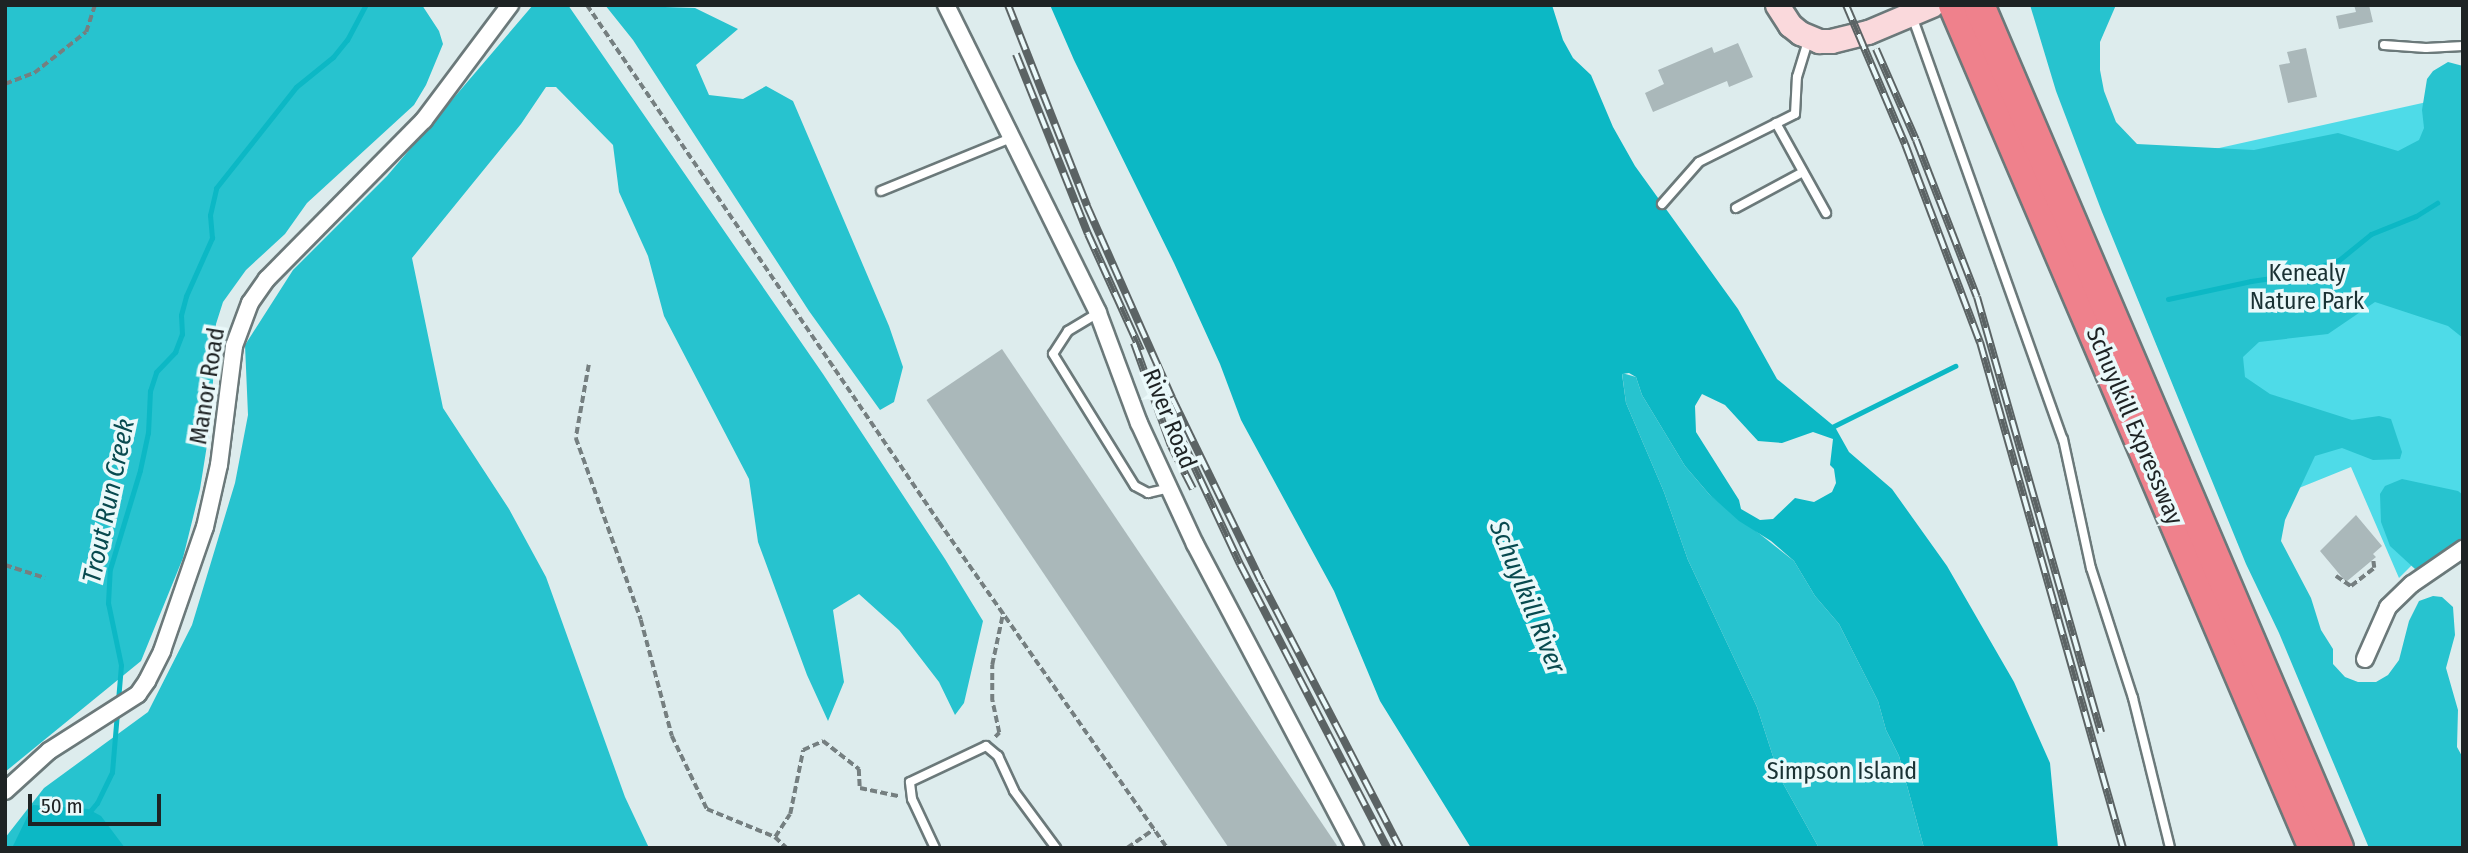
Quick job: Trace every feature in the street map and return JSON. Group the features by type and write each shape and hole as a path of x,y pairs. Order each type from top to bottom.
{"highway":[{"name":"Schuylkill Expressway","path":"1954,5 1979,25 2079,270 2142,415 2338,848"},
{"name":"Schuylkill Expressway","path":"2142,415 2314,848"}],"street":[{"name":"Manor Road","path":"5,791 68,737 138,694 159,659 205,527 219,465 234,346 250,303 267,279 424,120 510,5"},
{"name":"River Road","path":"946,5 1098,313 1139,423 1168,488 1354,848"},
{"path":"1777,5 1790,25 1809,37 1841,40 1922,10"},
{"path":"2365,659 2381,619 2399,594 2463,549"}],"lane":[{"path":"1922,10 2063,439 2091,568 2133,698 2170,848"},
{"path":"1662,204 1699,162 1795,114 1797,77 1809,37"},
{"path":"2384,45 2426,48 2463,46"},
{"path":"1776,123 1826,213"},
{"path":"881,191 1013,137"},
{"path":"1736,208 1803,172"},
{"path":"1098,313 1068,331 1053,354 1135,486 1148,493 1168,488"},
{"path":"935,848 912,799 910,782 986,746 998,756 1014,791 1056,848"}],"path":[{"path":"5,84 34,73 86,32 95,5"},
{"path":"587,5 1167,848"},
{"path":"589,365 576,438 641,621 672,736 707,809 775,837 787,848"},
{"path":"2336,576 2351,586 2374,568 2373,560"},
{"path":"5,565 46,578"},
{"path":"986,746 999,733 992,701 992,665 1003,613"},
{"path":"775,837 790,814 803,750 823,741 859,769 860,788 912,799"},
{"path":"1127,848 1154,829"}],"green space":[{"path":"5,5 422,5 439,31 443,44 426,85 414,105 307,203 285,234 246,270 223,302 216,324 211,420 200,489 183,558 141,661 5,772"},
{"path":"533,5 568,5 823,374 945,559 983,621 964,703 955,715 939,682 899,630 859,594 833,610 844,682 828,721 807,675 758,542 749,479 664,316 648,256 619,192 613,145 556,87 546,87 521,124 412,258 443,408 509,509 546,577 625,797 649,848 5,848 5,838 44,788 148,712 192,625 235,483 248,415 245,345 293,270 387,176"},
{"path":"605,5 695,8 738,29 696,65 709,95 743,99 766,86 793,101 889,326 903,367 894,402 880,410 809,311 633,40"},
{"name":"Kenealy Nature Park","path":"2030,5 2116,5 2100,42 2100,70 2104,91 2116,122 2137,144 2254,150 2338,133 2398,151 2419,140 2424,128 2422,110 2427,79 2433,71 2448,62 2463,66 2463,338 2448,326 2375,302 2328,334 2259,342 2243,357 2245,377 2270,394 2352,420 2379,416 2391,419 2402,452 2400,459 2373,460 2342,448 2315,456 2285,520 2281,541 2311,598 2321,630 2333,649 2333,664 2345,677 2358,682 2376,682 2388,675 2399,660 2409,621 2419,601 2433,596 2442,597 2453,607 2455,635 2446,668 2458,710 2457,747 2463,758 2463,848 2369,848 2279,633 2246,564 2102,212 2056,91"},
{"name":"Kenealy Nature Park","path":"2463,94 2463,532 2420,557 2399,578 2351,467 2235,514 2093,176"},
{"name":"Simpson Island","path":"1622,373 1636,377 1642,395 1685,466 1709,494 1794,561 1815,596 1839,624 1878,701 1886,730 1899,756 1924,848 1819,848 1780,778 1757,707 1688,560 1664,492 1626,403"},
{"path":"2402,479 2458,491 2463,495 2463,546 2432,566 2415,569 2390,546 2381,522 2380,494 2385,486"}],"water":[{"name":"Schuylkill River","path":"1050,5 1552,5 1563,40 1573,58 1591,75 1613,127 1635,166 1738,309 1777,379 1835,427 1849,452 1892,489 1947,566 2014,682 2050,763 2058,848 1924,848 1899,756 1886,730 1878,701 1839,624 1815,596 1794,561 1771,541 1739,521 1709,494 1685,466 1642,395 1636,377 1629,373 1622,374 1626,403 1664,492 1688,560 1757,707 1780,778 1819,848 1471,848 1380,701 1334,591 1241,420 1220,364 1174,263 1074,60","holes":["1702,394 1725,405 1758,441 1782,443 1813,432 1833,439 1830,465 1834,469 1836,483 1832,492 1814,502 1795,498 1773,519 1760,520 1741,509 1739,500 1696,432 1695,406"]},
{"path":"33,805 88,809 101,816 125,848 12,848"}],"building":[{"path":"2354,5 2369,5 2373,22 2339,29 2336,16 2356,12"},
{"path":"1738,43 1753,77 1729,87 1727,81 1653,112 1645,93 1664,84 1658,70 1712,47 1714,53"},
{"path":"2306,48 2317,97 2288,103 2279,65 2290,63 2287,52"},
{"path":"1002,349 1337,846 1333,848 1229,848 927,400"},
{"path":"2356,515 2382,546 2373,554 2376,557 2346,582 2320,551"}],"waterway":[{"name":"Trout Run Creek","path":"86,816 97,803 112,772 121,665 108,603 110,569 140,470 148,433 150,391 156,372 175,352 182,334 181,315 186,296 212,238 210,215 216,188 296,87 333,57 347,40 366,5"},
{"path":"2168,299 2297,274 2339,260 2371,234 2416,216 2437,203"},
{"path":"1830,428 1955,366"}],"railway":[{"path":"1008,5 1087,206 1172,398 1261,581 1400,848"},
{"path":"1846,5 1905,144 1980,342 2123,848"},
{"path":"1876,49 1916,140 1977,297 2101,733"},
{"path":"1016,54 1088,234 1141,351"},
{"path":"1134,343 1171,446 1193,489"},
{"path":"1173,421 1240,564 1387,848"}]}
